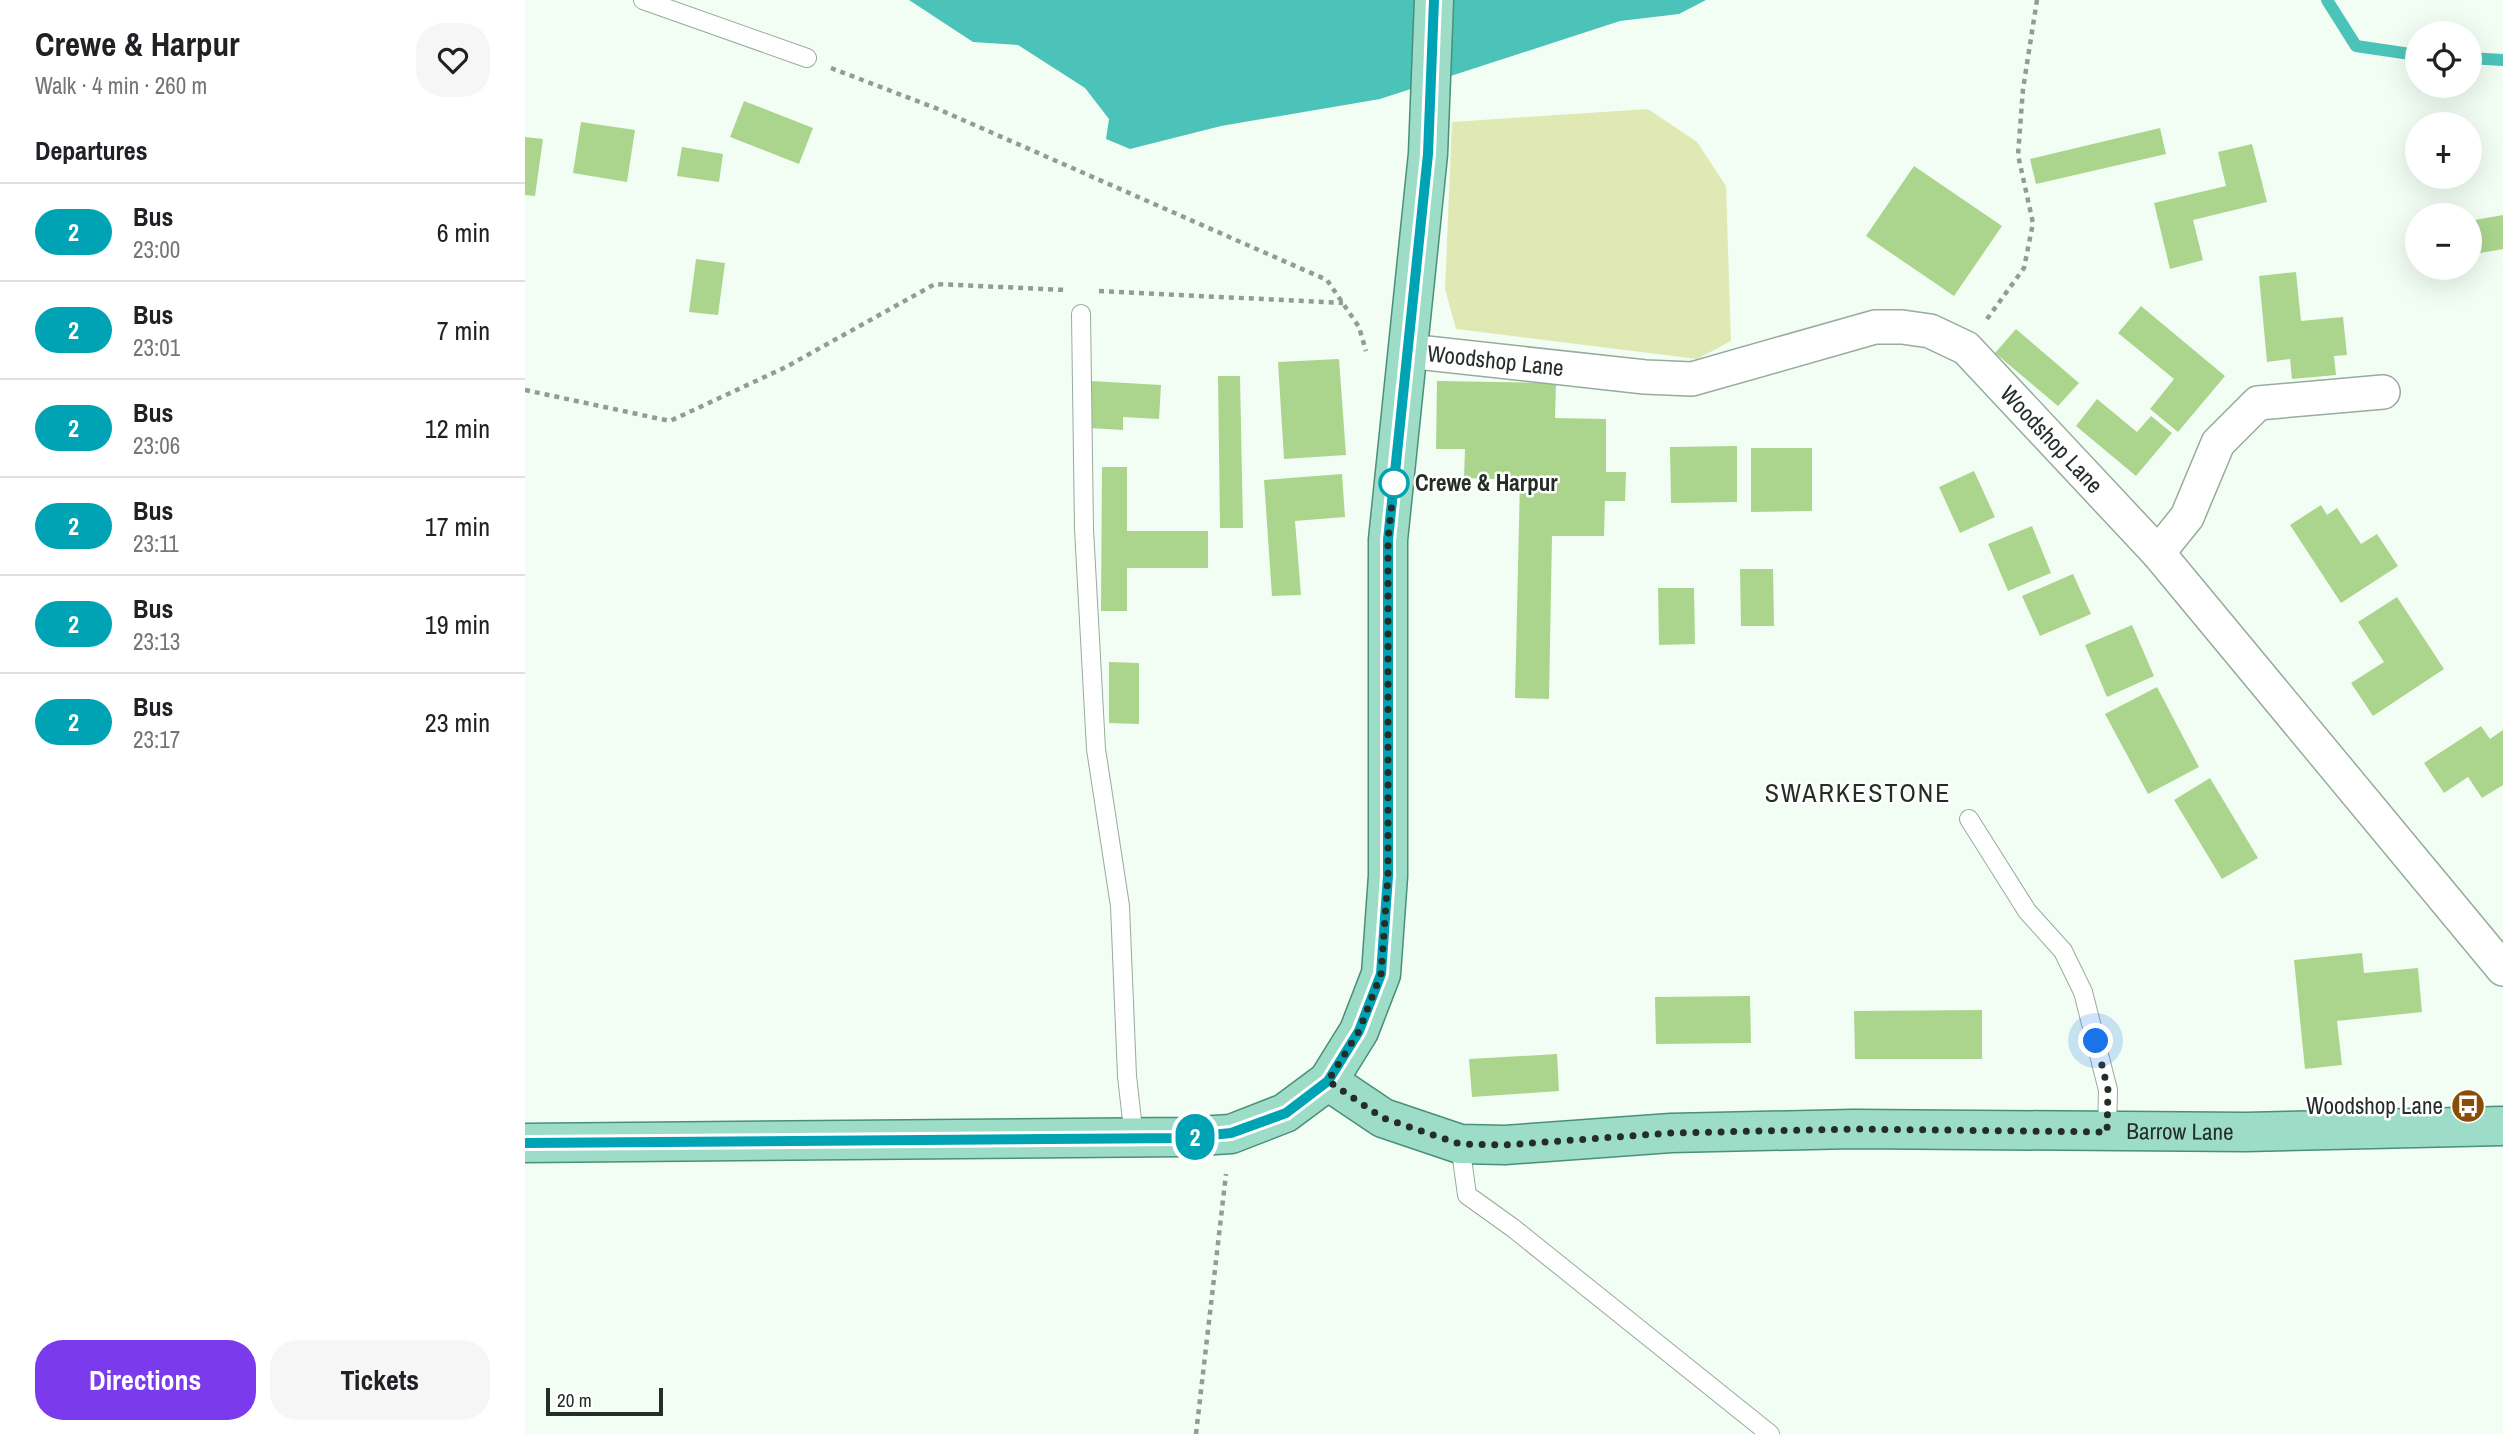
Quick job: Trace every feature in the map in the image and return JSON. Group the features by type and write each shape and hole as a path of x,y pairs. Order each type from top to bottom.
{"main road":[{"path":"525,1143 1182,1138 1231,1133 1286,1113 1328,1081 1359,1031 1381,974 1388,876 1388,540 1428,154 1434,0"},
{"name":"Barrow Lane","path":"1328,1081 1383,1118 1460,1144 1505,1145 1671,1133 1853,1129 2246,1132 2503,1126"}],"street":[{"name":"Woodshop Lane","path":"1408,351 1645,377 1692,379 1875,327 1930,331 1966,348 2158,553 2503,969"},
{"path":"2158,553 2187,517 2218,443 2258,403 2383,392"}],"lane":[{"path":"643,0 807,58"},
{"path":"1081,314 1084,529 1095,736 1120,906 1127,1076 1133,1138"},
{"path":"1969,819 2027,911 2063,951 2083,992 2108,1090 2107,1132"},
{"path":"1460,1144 1467,1195 1513,1228 1770,1434"}],"path":[{"path":"1966,348 2024,268 2031,234 2033,223 2018,155 2023,89 2037,0"},
{"path":"807,58 938,109 1327,280 1359,327 1367,354"},
{"path":"525,390 670,421 786,367 935,284 1071,290"},
{"path":"1098,291 1343,303"},
{"path":"1196,1434 1231,1133"}],"green space":[{"path":"1648,109 1697,142 1726,186 1731,341 1697,359 1456,329 1445,289 1452,122"}],"water":[{"path":"909,0 1706,0 1679,14 1620,21 1380,99 1221,126 1130,149 1106,139 1109,119 1085,88 1018,45 973,42"}],"building":[{"path":"744,101 813,128 799,164 730,137"},
{"path":"581,122 635,130 627,182 573,173"},
{"path":"2160,128 2166,154 2036,184 2030,159"},
{"path":"525,137 543,139 535,196 525,195"},
{"path":"2252,144 2267,202 2193,220 2203,260 2170,269 2154,203 2226,186 2218,152"},
{"path":"682,147 723,154 719,182 677,176"},
{"path":"1914,166 2002,226 1954,296 1866,236"},
{"path":"2503,215 2503,249 2482,253 2482,219"},
{"path":"696,259 725,263 718,315 689,312"},
{"path":"2296,272 2301,321 2343,317 2347,355 2334,356 2336,375 2292,379 2290,359 2267,362 2259,276"},
{"path":"2141,306 2225,376 2178,432 2150,409 2174,379 2118,333"},
{"path":"2016,329 2079,383 2058,406 1995,353"},
{"path":"1339,359 1346,455 1284,459 1278,362"},
{"path":"1218,376 1240,376 1243,528 1220,528"},
{"path":"1091,381 1161,385 1159,419 1123,417 1123,430 1089,428"},
{"name":"Crewe & Harpur","path":"1437,381 1556,383 1555,418 1606,419 1606,472 1626,472 1625,501 1605,501 1604,536 1552,536 1549,699 1515,698 1520,480 1464,478 1465,449 1436,449"},
{"path":"2097,399 2137,432 2151,416 2172,433 2136,476 2076,426"},
{"path":"1737,446 1737,502 1671,503 1670,447"},
{"path":"1751,448 1812,448 1812,511 1751,512"},
{"path":"1102,467 1127,467 1127,531 1208,531 1208,568 1127,568 1127,611 1101,611"},
{"path":"1974,471 1995,517 1960,533 1939,487"},
{"path":"1342,474 1345,517 1295,521 1301,595 1272,596 1264,480"},
{"path":"2321,505 2327,515 2337,508 2361,544 2377,534 2398,566 2341,603 2290,525"},
{"path":"2032,526 2051,573 2008,591 1988,544"},
{"path":"1740,569 1773,569 1774,626 1741,626"},
{"path":"2073,574 2091,614 2040,636 2022,596"},
{"path":"1658,588 1694,588 1695,644 1659,645"},
{"path":"2397,597 2444,669 2373,716 2351,683 2384,662 2358,622"},
{"path":"2132,625 2154,676 2107,697 2085,645"},
{"path":"1109,662 1139,663 1139,724 1109,723"},
{"path":"2157,687 2199,767 2148,794 2105,714"},
{"path":"2481,726 2490,739 2503,730 2503,785 2482,798 2468,777 2444,793 2424,763"},
{"path":"2210,778 2258,858 2222,879 2174,800"},
{"path":"2362,953 2364,973 2418,968 2422,1012 2337,1021 2342,1065 2305,1069 2294,960"},
{"path":"1750,996 1751,1043 1656,1044 1655,997"},
{"path":"1982,1010 1982,1059 1855,1059 1854,1011"},
{"path":"1557,1054 1559,1091 1472,1097 1469,1059"}],"waterway":[{"path":"2327,0 2356,46 2405,53"},
{"path":"2482,59 2503,60"}],"bus line":[{"name":"2","path":"525,1143 1182,1138 1231,1133 1286,1113 1328,1081 1359,1031 1381,974 1388,876 1388,540 1428,154 1434,0"}],"place":[{"name":"Crewe & Harpur","path":"1394,483"},
{"name":"Woodshop Lane","path":"2468,1106"}],"district":[{"name":"SWARKESTONE","path":"1858,793"}],"route":[{"path":"1394,483 1388,540 1388,876 1381,974 1359,1031 1328,1081 1383,1118 1460,1144 1505,1145 1671,1133 1853,1129 2107,1132 2108,1090 2096,1041"}]}
